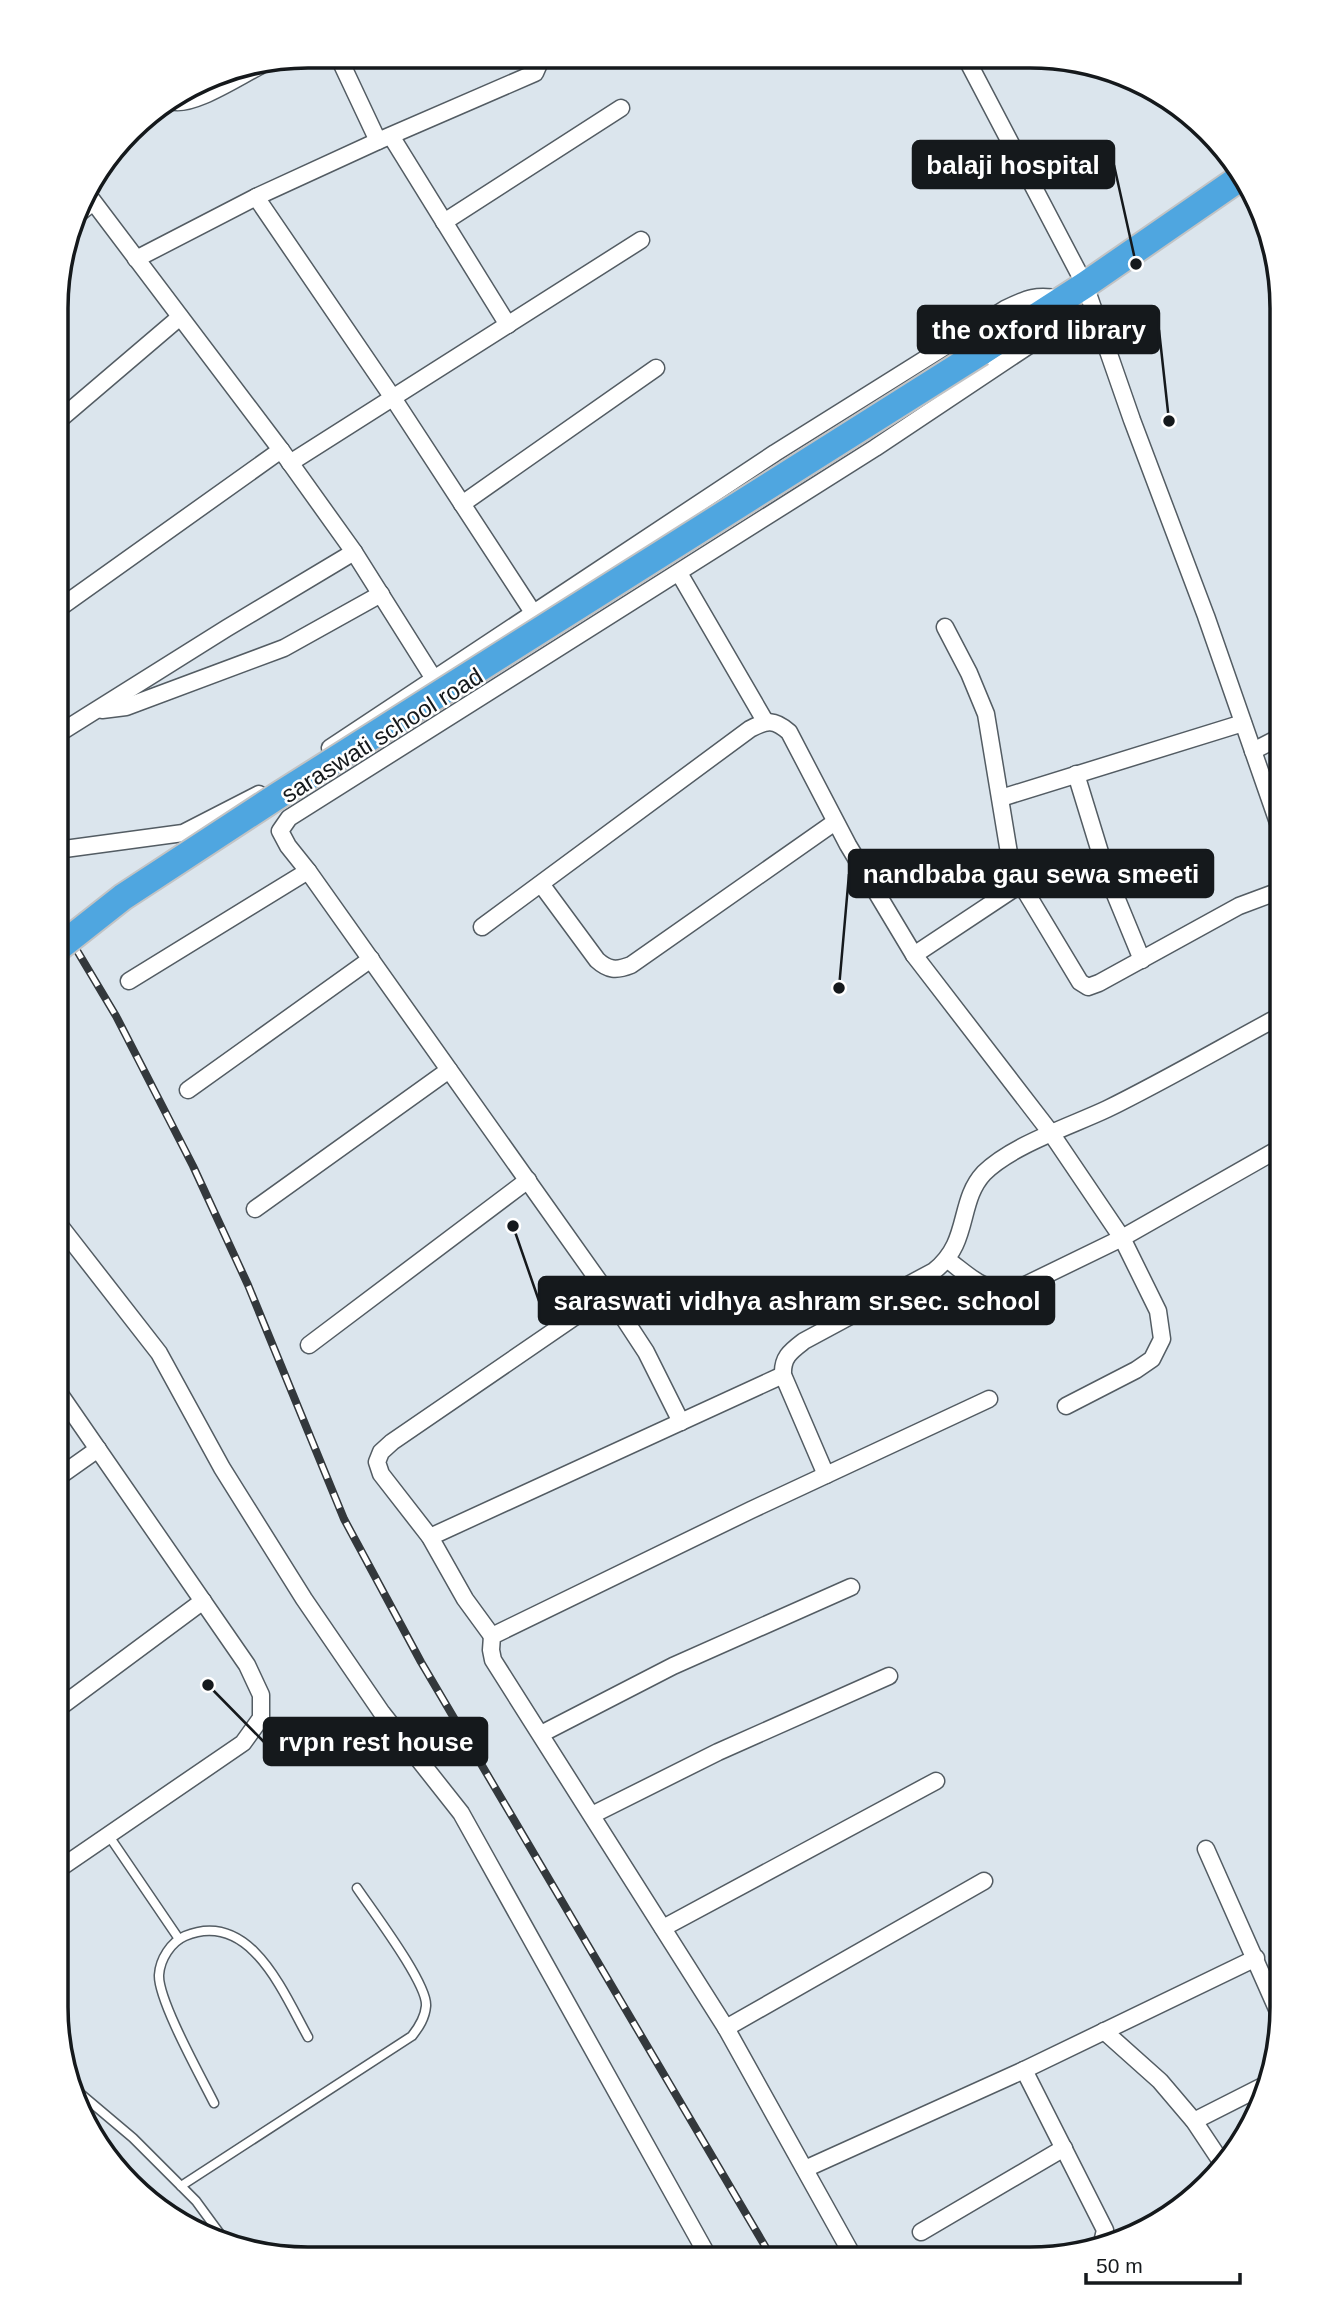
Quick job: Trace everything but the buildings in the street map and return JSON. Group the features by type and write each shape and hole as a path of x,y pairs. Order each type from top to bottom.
{"highway":[{"path":"68,940 123,897 269,801 981,352 1085,285 1233,182"}],"street":[{"path":"345,68 385,138 444,222 508,325"},
{"path":"136,259 256,197 535,73 537,68"},
{"path":"971,68 1085,285 1270,799"},
{"path":"188,101 221,85"},
{"path":"444,222 621,108"},
{"path":"256,197 393,398 534,614"},
{"path":"93,203 286,457 354,552 434,679"},
{"path":"68,602 286,457 393,398 641,240"},
{"path":"68,849 183,833 256,796 775,453 1005,309 1028,298 1045,296 1061,299"},
{"name":"saraswati school road","path":"681,1422 646,1352 608,1294 288,846 280,831 289,818 680,573 1034,342 1048,328 1061,299"},
{"path":"68,412 180,317"},
{"path":"462,503 656,368"},
{"path":"68,728 354,552"},
{"path":"680,573 765,721"},
{"path":"93,712 126,706 284,648 381,594"},
{"path":"945,626 970,673 986,714 1009,853 1021,884 1080,982 1088,987 1099,983 1239,906 1270,895"},
{"path":"482,927 750,729 765,721 778,722 789,732 835,822 914,955 1051,1133 1122,1238 1158,1311 1162,1339 1152,1359 1066,1406"},
{"path":"1001,798 1243,723"},
{"path":"1253,751 1270,742"},
{"path":"1076,774 1107,874 1142,960"},
{"path":"541,884 597,960 607,968 620,969 631,965 835,822"},
{"path":"129,981 308,871"},
{"path":"914,955 1021,884"},
{"path":"188,1090 371,959"},
{"path":"826,1475 783,1375 783,1363 790,1352 804,1340 934,1271 948,1260 956,1245 970,1198 983,1175 1002,1159 1051,1133 1108,1108 1270,1022"},
{"path":"255,1209 449,1070"},
{"path":"948,1260 980,1284 996,1290 1015,1290 1122,1238 1270,1154"},
{"path":"309,1345 528,1180"},
{"path":"68,1236 159,1353 222,1468 304,1599 382,1713 461,1813 703,2247"},
{"path":"608,1294 392,1442 381,1452 377,1462 382,1474 430,1537 465,1599 492,1636 493,1660 726,2028 848,2247"},
{"path":"430,1537 783,1375"},
{"path":"492,1636 989,1399"},
{"path":"68,1406 247,1665 261,1695 261,1718 243,1743 68,1863"},
{"path":"68,1470 98,1449"},
{"path":"541,1734 673,1666 851,1587"},
{"path":"68,1701 203,1601"},
{"path":"592,1815 718,1752 889,1676"},
{"path":"663,1928 936,1781"},
{"path":"1206,1849 1269,1989"},
{"path":"726,2028 984,1881"},
{"path":"804,2169 1024,2070 1256,1958"},
{"path":"1104,2031 1160,2081 1195,2121 1217,2156"},
{"path":"1024,2070 1105,2230 1104,2235"},
{"path":"1195,2121 1254,2091"},
{"path":"921,2232 1064,2148"}],"lane":[{"path":"109,1836 180,1939"},
{"path":"181,2186 412,2036 421,2025 427,2004 415,1976 357,1888"},
{"path":"214,2103 167,2005 159,1975 166,1953 180,1939 200,1930 224,1931 247,1943 274,1976 308,2037"},
{"path":"87,2100 133,2138 196,2201 215,2227"}],"railway":[{"path":"68,935 116,1016 193,1166 248,1285 344,1519 421,1662 766,2247"}],"place":[{"name":"balaji hospital","path":"1136,264"},
{"name":"the oxford library","path":"1169,421"},
{"name":"nandbaba gau sewa smeeti","path":"839,988"},
{"name":"saraswati vidhya ashram sr.sec. school","path":"513,1226"},
{"name":"rvpn rest house","path":"208,1685"}]}
